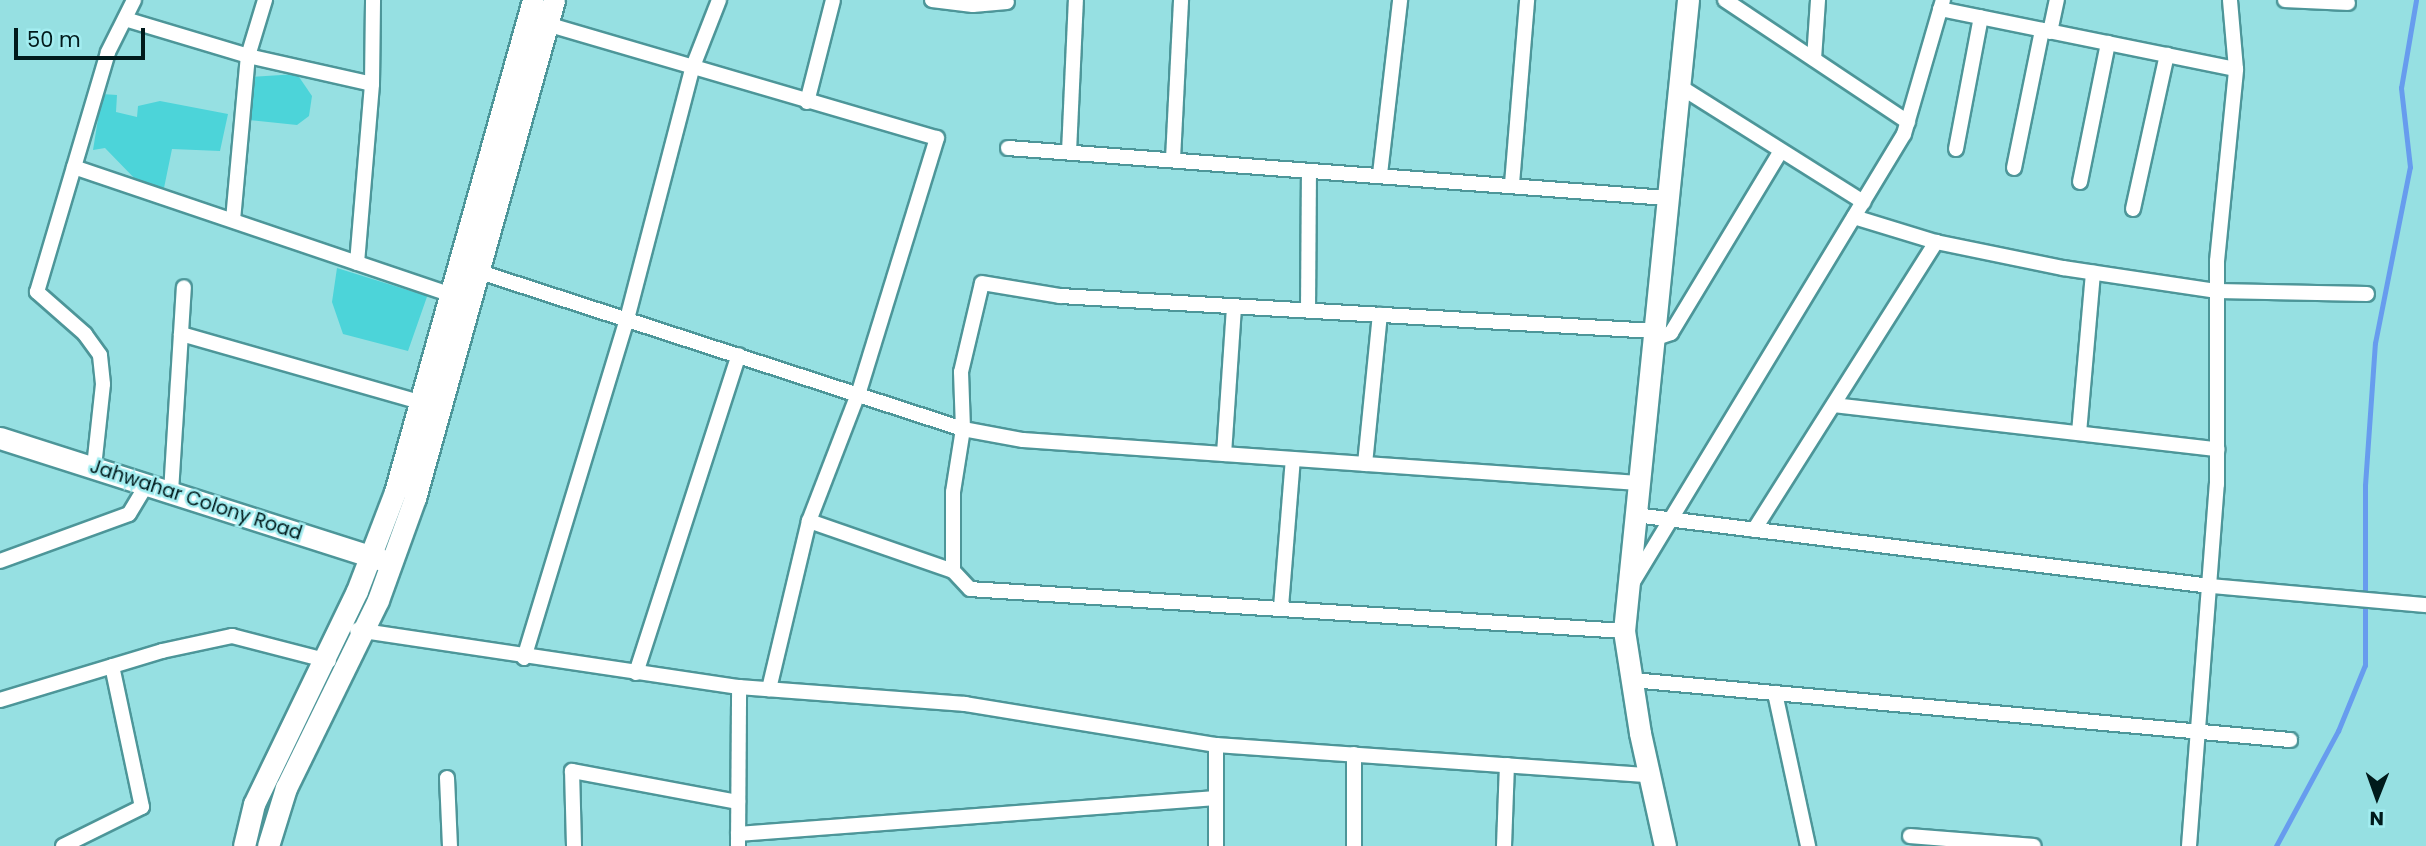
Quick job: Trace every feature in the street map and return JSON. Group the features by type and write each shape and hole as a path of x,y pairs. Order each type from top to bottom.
{"main road":[{"path":"244,846 254,804 340,627 395,492 533,0"},
{"path":"268,846 286,788 363,630 392,563 415,498 550,25 554,0"},
{"path":"1665,846 1649,775 1624,631 1688,0"},
{"name":"Jahwahar Colony Road","path":"0,438 392,563"}],"street":[{"path":"94,467 103,384 100,355 85,334 37,292 108,52 134,0"},
{"path":"233,220 248,55 265,0"},
{"path":"357,263 372,84 373,0"},
{"path":"524,657 626,319 692,69 719,0"},
{"path":"807,103 833,0"},
{"path":"932,0 973,5 1007,2"},
{"path":"1069,152 1076,0"},
{"path":"1173,159 1181,0"},
{"path":"1380,174 1400,0"},
{"path":"1512,184 1527,0"},
{"path":"1725,0 1908,122"},
{"path":"1814,59 1818,0"},
{"path":"2014,168 2046,31 2057,0"},
{"path":"2189,846 2200,731 2217,449 2217,291 2236,69 2230,0"},
{"path":"2285,0 2348,3"},
{"path":"1628,590 1863,202 1908,122 1942,5 2046,31 2236,69"},
{"path":"1956,149 1982,17"},
{"path":"125,19 248,55 372,84"},
{"path":"550,25 807,103 937,138 858,394 809,521 769,689"},
{"path":"2080,182 2108,43"},
{"path":"2133,209 2167,55"},
{"path":"1679,86 1863,202"},
{"path":"1008,148 1173,159 1309,173 1380,174 1512,184 1667,198"},
{"path":"953,571 953,492 963,429 961,372 982,283 1060,296 1380,314 1653,335 1671,333 1780,152"},
{"path":"74,167 450,294"},
{"path":"1308,310 1309,173"},
{"path":"1854,217 1936,242 2093,273 2217,291 2367,294"},
{"path":"1754,530 1936,242"},
{"path":"480,272 963,429 1023,440 1639,483"},
{"path":"2079,433 2093,273"},
{"path":"171,492 184,287"},
{"path":"1224,454 1234,306"},
{"path":"1365,464 1380,314"},
{"path":"181,334 420,402"},
{"path":"636,673 739,355"},
{"path":"1833,405 2217,449"},
{"path":"1281,607 1293,459"},
{"path":"0,561 129,514 147,484"},
{"path":"1636,515 2210,586 2426,605"},
{"path":"809,521 953,571 970,589 1624,631"},
{"path":"340,627 524,657 739,687 965,704 1216,744 1649,775"},
{"path":"0,701 112,666 232,636 345,666"},
{"path":"63,846 142,807 112,666"},
{"path":"1632,680 2290,740"},
{"path":"739,687 738,840 1216,798"},
{"path":"1775,693 1808,846"},
{"path":"1216,744 1216,846"},
{"path":"1354,754 1354,846"},
{"path":"1504,846 1507,765"},
{"path":"574,846 572,771 738,802"},
{"path":"447,778 450,846"},
{"path":"1909,836 2034,846"}],"shaded area":[{"path":"297,74 312,96 309,116 297,125 249,120 250,77"},
{"path":"102,94 117,95 116,112 137,117 138,106 160,101 228,114 220,151 172,149 164,188 139,183 105,148 93,150"},
{"path":"337,268 414,292 429,291 408,351 343,334 332,302"}],"waterway":[{"path":"2276,846 2338,731 2365,665 2365,485 2375,343 2410,167 2401,88 2416,0"}]}
